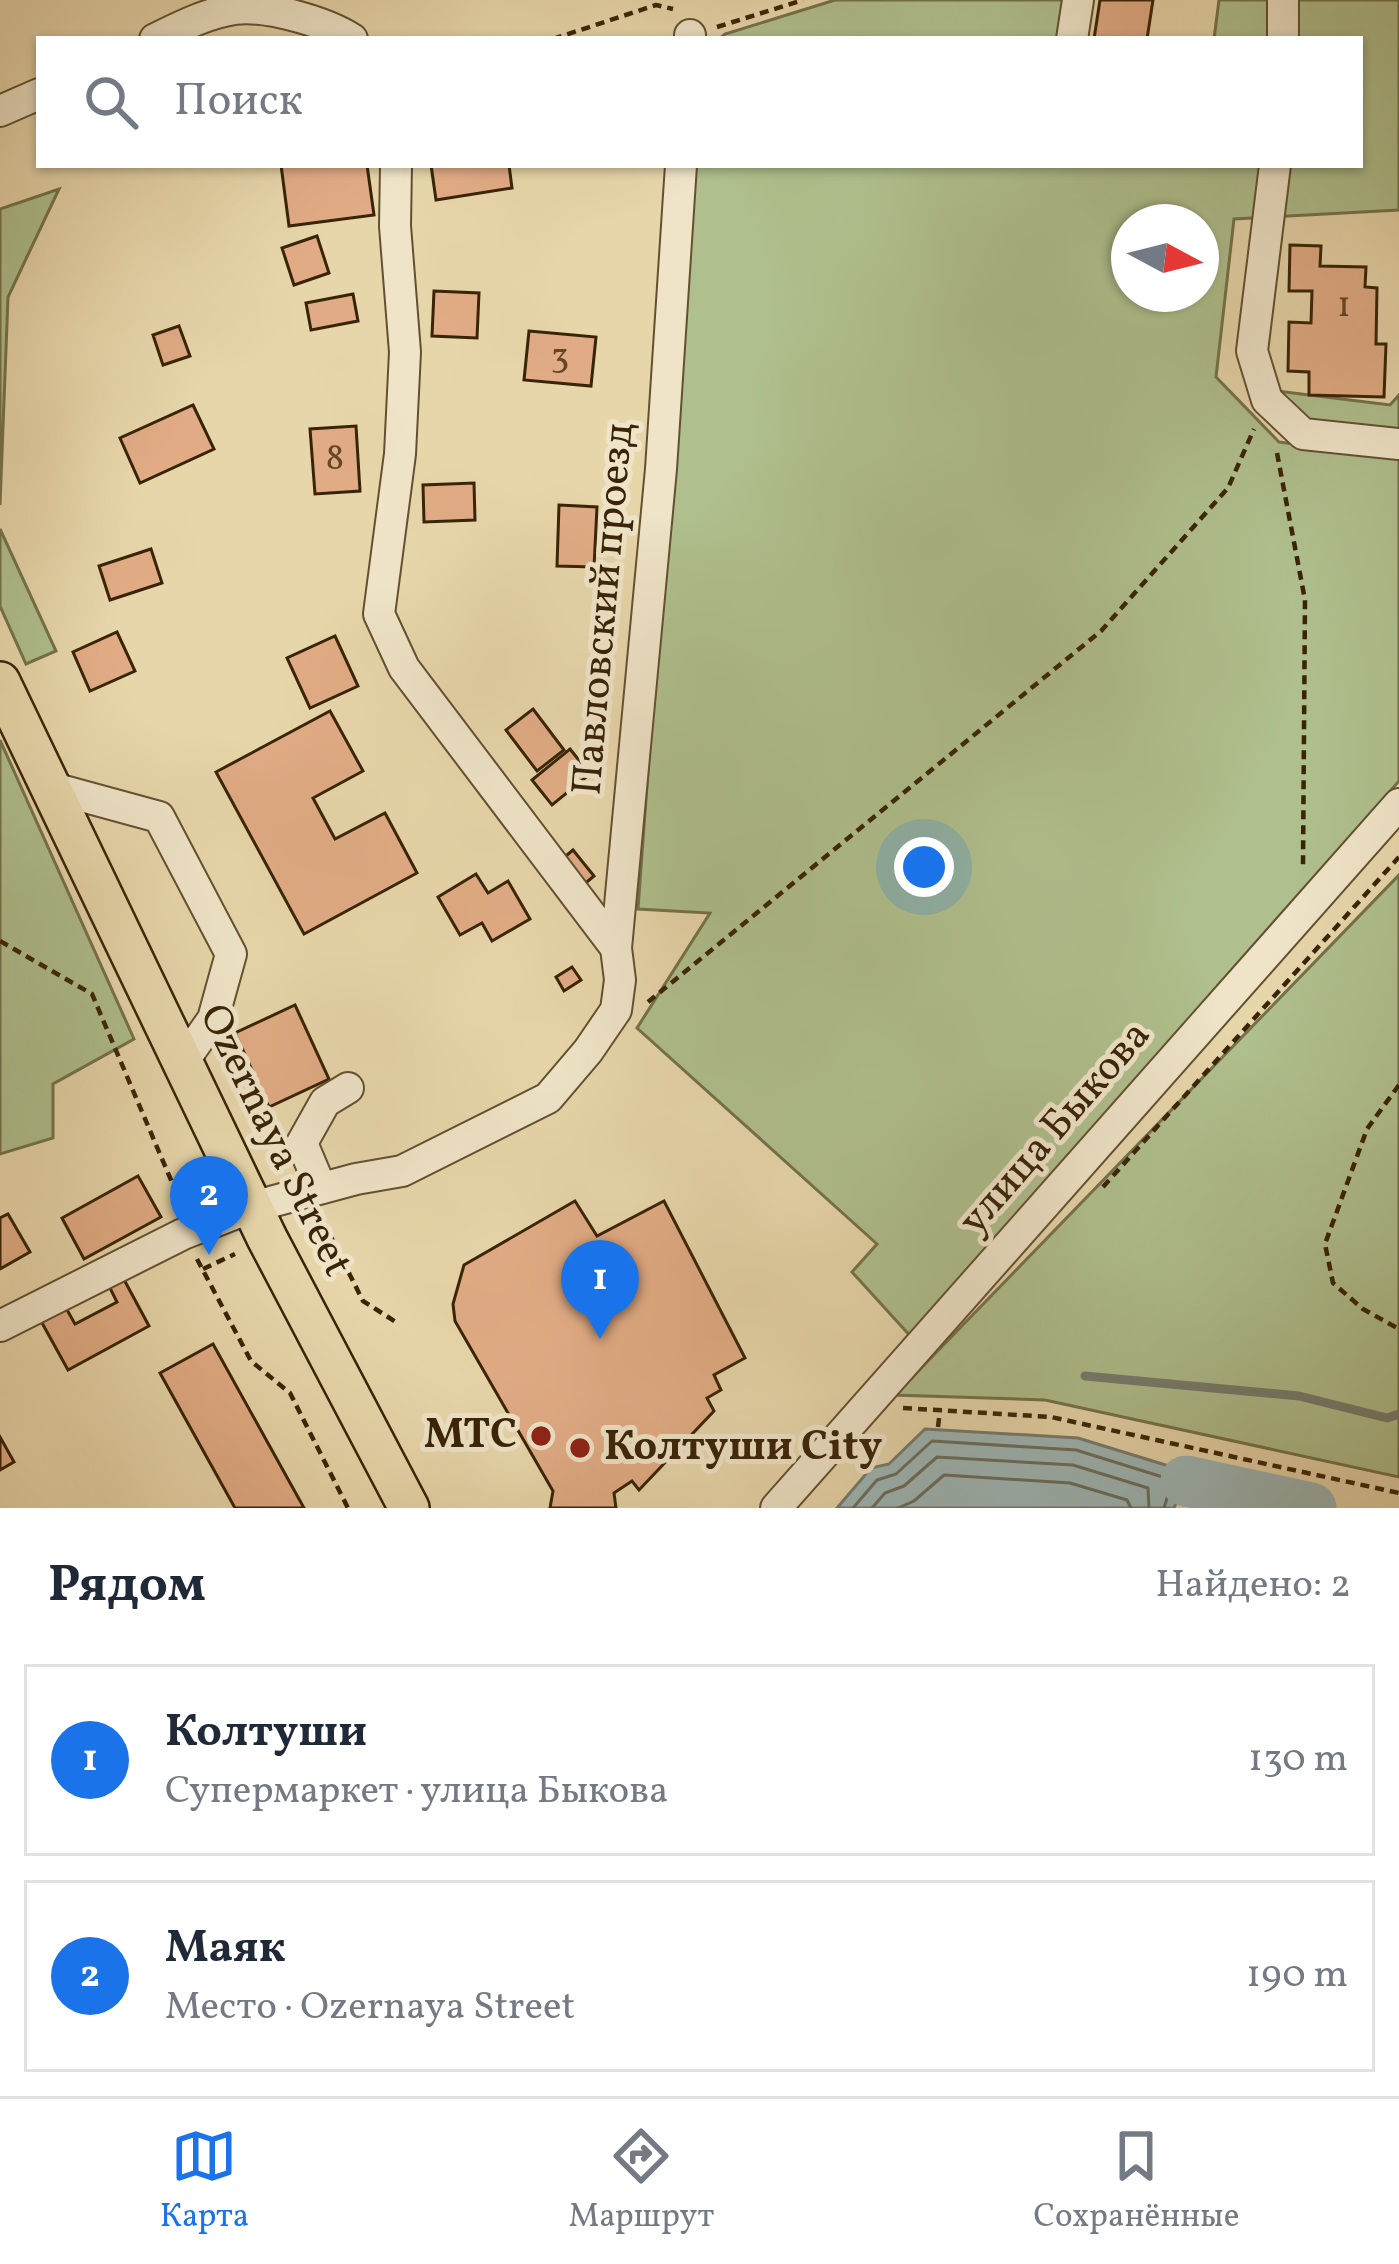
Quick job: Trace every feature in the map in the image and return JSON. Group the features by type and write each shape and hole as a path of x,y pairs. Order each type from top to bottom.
{"main road":[{"name":"Ozernaya Street","path":"0,682 252,1207 409,1508"}],"street":[{"path":"1072,36 1078,0"},
{"path":"1283,0 1283,36"},
{"path":"161,36 192,21 247,5 331,25 348,36"},
{"path":"0,111 36,95"},
{"path":"396,168 395,226 405,352 400,454 379,614 404,668 616,947"},
{"name":"Павловский проезд","path":"0,1326 188,1232 252,1207 402,1171 439,1156 548,1099 616,1010 620,980 616,947 661,469 681,168"},
{"path":"1275,168 1252,351 1267,400 1303,434 1399,444"},
{"path":"49,787 159,817 231,954 213,1019 182,1063"},
{"name":"улица Быкова","path":"776,1508 1399,803"},
{"path":"321,1188 302,1143 325,1102 348,1088"}],"path":[{"path":"562,36 656,5 677,10 695,35 803,0"},
{"path":"1267,400 1305,600 1303,913 1325,938"},
{"path":"643,1006 1101,631 1228,488 1267,400"},
{"path":"1102,1189 1399,857"},
{"path":"0,941 92,994 188,1232 251,1361 290,1393 348,1508"},
{"path":"1399,1085 1367,1130 1325,1244 1333,1283 1363,1310 1399,1328"},
{"path":"902,1408 910,1401"},
{"path":"868,1406 1051,1417 1399,1492"},
{"path":"938,1427 940,1410"}],"green space":[{"path":"835,0 1077,0 1073,36 725,34"},
{"path":"1219,0 1399,0 1399,210 1234,219 1216,377 1279,442 1399,457 1399,781 913,1339 852,1272 877,1244 637,1028 710,913 638,909 692,168 1363,168 1363,36 1214,36"},
{"path":"59,189 8,297 0,505 0,209"},
{"path":"1277,391 1390,405 1399,395 1399,433 1299,423"},
{"path":"0,529 56,651 26,664 0,606"},
{"path":"0,740 134,1039 53,1084 53,1138 0,1154"},
{"path":"1399,875 1399,1477 1045,1400 895,1395"}],"water":[{"path":"925,1429 1078,1438 1185,1471 1186,1481 1174,1508 837,1508 871,1468 889,1464"}],"building":[{"path":"1100,0 1153,0 1147,36 1094,36"},
{"path":"281,168 367,168 374,215 289,226"},
{"path":"431,168 509,168 512,188 436,200"},
{"path":"317,236 329,273 294,285 282,248"},
{"path":"1290,245 1321,246 1320,266 1366,267 1365,287 1377,288 1376,344 1386,344 1384,397 1309,395 1309,372 1288,371 1289,322 1311,323 1312,291 1289,291"},
{"path":"434,291 479,293 477,338 432,336"},
{"path":"353,294 358,321 311,330 306,303"},
{"path":"179,326 190,356 163,365 153,335"},
{"path":"529,331 596,337 591,386 524,380"},
{"path":"193,405 214,449 140,483 120,438"},
{"path":"356,426 360,491 315,494 310,429"},
{"path":"474,483 475,520 424,522 423,485"},
{"path":"559,505 597,507 594,567 557,566"},
{"path":"151,549 162,583 110,600 99,566"},
{"path":"117,632 135,671 90,691 73,652"},
{"path":"335,636 358,686 310,708 287,658"},
{"path":"533,709 564,750 537,771 506,730"},
{"path":"330,711 363,771 313,798 335,839 385,813 417,873 304,934 216,772"},
{"path":"570,749 590,774 552,805 532,780"},
{"path":"573,850 594,876 582,886 561,860"},
{"path":"476,874 488,893 508,881 530,919 492,941 482,923 460,935 438,897"},
{"path":"572,967 581,980 564,991 556,977"},
{"path":"295,1005 329,1079 269,1107 235,1033"},
{"path":"138,1176 161,1217 84,1259 62,1218"},
{"path":"575,1201 597,1236 664,1201 745,1358 714,1375 721,1390 707,1398 714,1411 639,1490 632,1481 614,1493 616,1508 550,1508 553,1491 455,1321 453,1304 464,1265"},
{"path":"8,1214 30,1252 0,1269 0,1218"},
{"path":"121,1274 149,1326 68,1370 41,1321 66,1308 75,1324 117,1302 107,1282"},
{"path":"213,1344 304,1508 235,1508 160,1373"},
{"path":"0,1437 14,1462 0,1470"}],"waterway":[{"path":"1085,1376 1299,1396 1387,1418 1399,1414"},
{"path":"1186,1481 1311,1508"}],"place":[{"name":"Маяк","path":"209,1255"},
{"name":"Колтуши","path":"600,1339"},
{"name":"МТС","path":"541,1436"},
{"name":"Колтуши City","path":"580,1448"}]}
